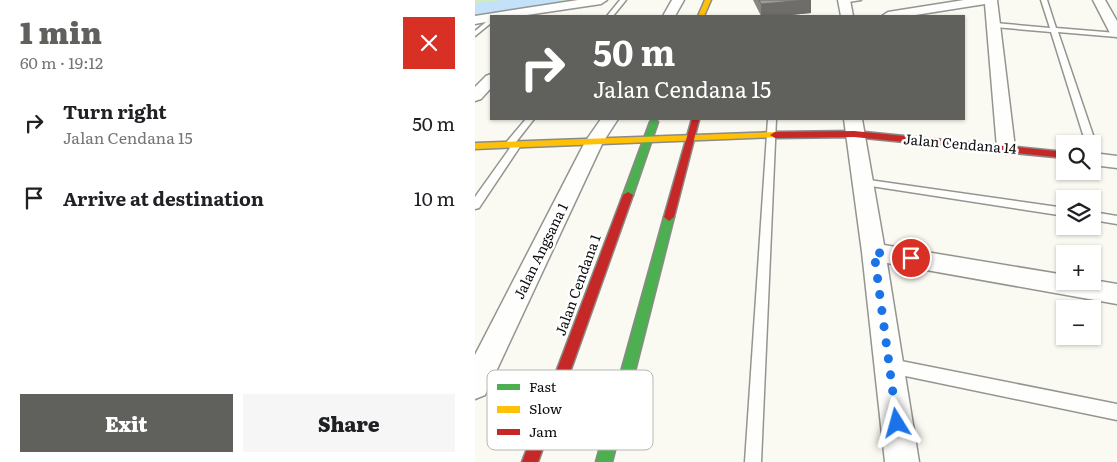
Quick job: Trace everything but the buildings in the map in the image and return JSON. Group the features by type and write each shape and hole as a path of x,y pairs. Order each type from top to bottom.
{"street":[{"path":"505,15 601,0"},
{"path":"670,15 678,0"},
{"path":"701,15 708,0"},
{"path":"894,15 986,0"},
{"path":"991,0 995,24 1006,148"},
{"path":"1099,0 1117,34"},
{"path":"844,1 847,15"},
{"path":"555,15 565,6"},
{"path":"475,20 490,19"},
{"path":"475,96 490,80"},
{"name":"Jalan Angsana 1","path":"475,385 594,142 608,120"},
{"name":"Jalan Cendana 1","path":"564,370 656,120"},
{"path":"628,370 695,120"},
{"path":"854,126 874,252 902,462"},
{"name":"Jalan Cendana 14","path":"475,146 594,142 690,136 770,136 854,126 1056,154"},
{"path":"1101,156 1117,162"},
{"path":"874,252 1117,294"},
{"name":"Jalan Cendana 1","path":"530,462 534,450"}],"lane":[{"path":"611,15 623,0"},
{"path":"844,1 858,0"},
{"path":"1044,0 1087,135"},
{"path":"475,34 490,20"},
{"path":"995,24 1117,34"},
{"path":"475,205 529,120"},
{"path":"753,462 772,120"},
{"path":"862,182 1056,211"},
{"path":"1101,217 1117,220"},
{"path":"889,365 1117,412"}],"green space":[{"path":"475,0 577,0 475,14"}],"waterway":[{"path":"475,10 552,0"}],"traffic: fast":[{"path":"628,195 654,122"},
{"path":"628,370 669,217"},
{"path":"604,462 607,450"}],"traffic: slow":[{"path":"701,15 708,0"},
{"path":"475,146 775,135"}],"traffic: jam":[{"path":"669,217 695,120"},
{"path":"775,135 854,134 1056,154"},
{"path":"564,370 628,195"},
{"path":"530,462 534,450"}],"route":[{"path":"897,423 874,252 911,258"}]}
